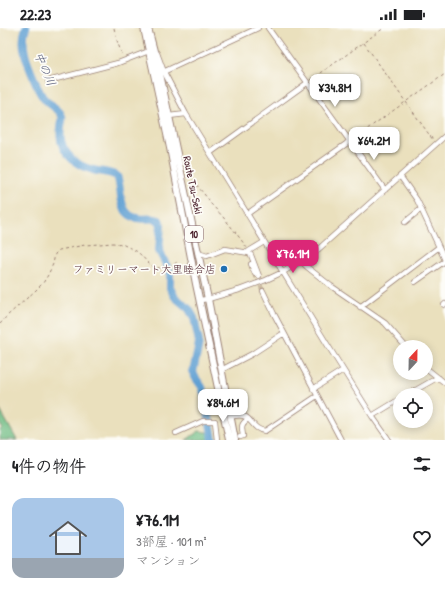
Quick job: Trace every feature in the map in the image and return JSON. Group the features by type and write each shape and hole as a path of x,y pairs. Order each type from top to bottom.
{"main road":[{"name":"Route Tsu-Seki","path":"144,28 149,52 160,74 200,300 229,440"},
{"name":"Route Tsu-Seki","path":"148,28 160,74 238,439"}],"street":[{"path":"258,28 160,74 343,370 389,440"},
{"path":"268,28 385,190"},
{"path":"48,81 124,61 149,52"},
{"path":"210,154 307,83"},
{"path":"169,116 186,114"},
{"path":"200,300 239,290 266,280 283,272 313,254 445,136"},
{"path":"247,214 349,141"},
{"path":"400,176 421,209 445,260 415,282"},
{"path":"405,222 421,209"},
{"path":"198,253 207,256 225,249 248,252 264,242"},
{"path":"360,307 439,247"},
{"path":"248,252 251,255 257,275"},
{"path":"301,261 322,280 385,323 400,340"},
{"path":"261,291 341,440"},
{"path":"225,368 252,354 284,333"},
{"path":"313,389 343,370"},
{"path":"433,373 445,383"},
{"path":"420,388 439,378"},
{"path":"234,416 243,415 256,428 265,431 317,396"},
{"path":"372,416 393,403"},
{"path":"238,439 243,436 242,424 248,419"},
{"path":"176,433 199,422 206,420 215,421 217,440"}],"path":[{"path":"114,28 124,61"},
{"path":"307,83 384,28"},
{"path":"364,42 436,144"},
{"path":"349,141 445,74"},
{"path":"185,168 209,202 232,227 248,252"},
{"path":"0,324 43,283 53,264 55,254 59,250 85,245 113,243 122,244 138,252 150,265 162,269 167,269 177,262"}],"green space":[{"path":"0,410 17,440 0,440 0,430 2,428 0,424"},
{"path":"199,431 213,433 215,440 186,440"}],"waterway":[{"name":"中の川","path":"26,28 23,41 27,62 45,100 59,111 62,116 61,137 62,145 66,152 74,161 85,167 117,176 123,207 131,216 140,219 159,220 161,225 159,251 170,272 170,288 175,297 189,309 194,318 199,342 193,372 204,393 213,440"}],"tunnel":[{"path":"255,274 263,291"}],"place":[{"name":"ファミリーマート大里睦合店","path":"224,269"}]}
